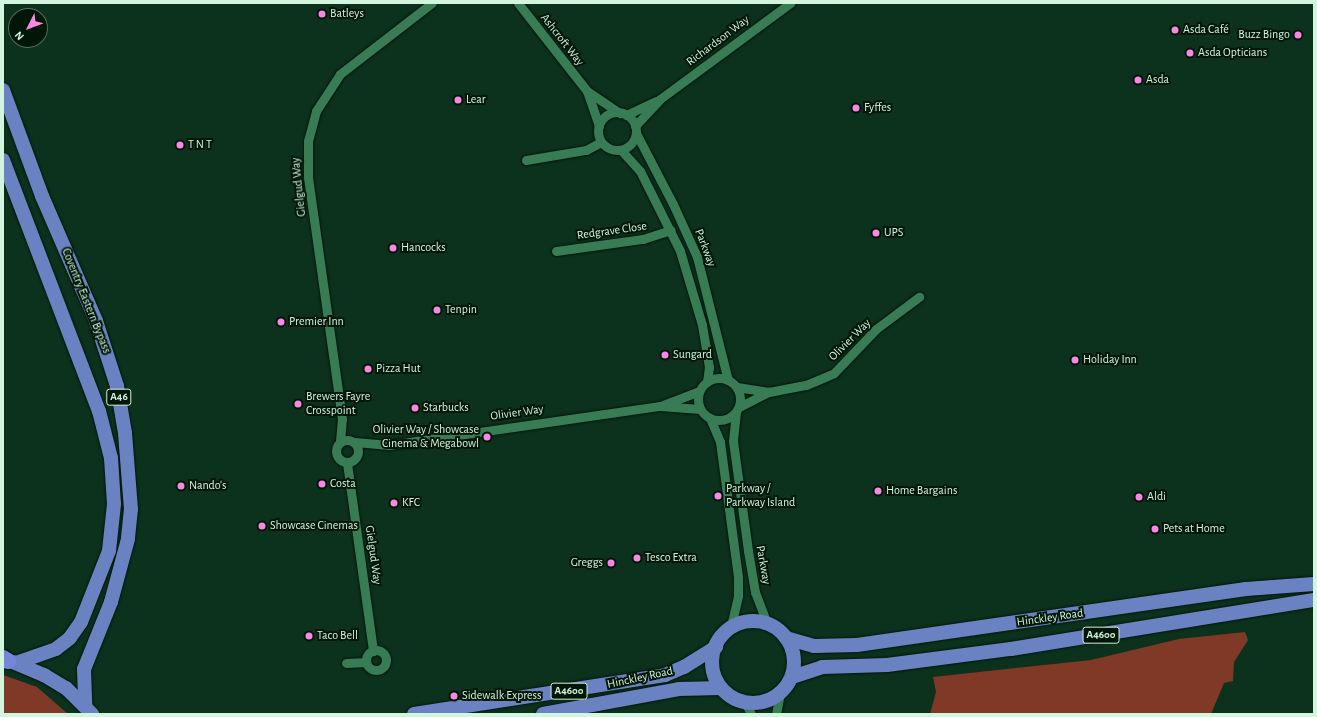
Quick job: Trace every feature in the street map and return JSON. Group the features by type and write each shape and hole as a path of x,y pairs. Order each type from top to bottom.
{"highway":[{"name":"Coventry Eastern Bypass","path":"3,90 42,196 96,321 117,386 125,433 131,509 128,539 110,602 84,669 89,710"},
{"name":"A46","path":"3,160 99,411 111,458 114,504 109,551 82,622 70,638 56,649 7,661"},
{"name":"Hinckley Road","path":"786,638 814,646 856,645 1246,589 1314,584"},
{"name":"Hinckley Road","path":"792,677 822,667 887,665 1003,650 1314,600"},
{"path":"746,621 767,624 786,638 795,661 792,677 780,693 748,708 732,698 721,688 712,670 716,647 731,626 746,621"},
{"name":"Hinckley Road","path":"414,714 665,674 684,668 716,647"},
{"path":"7,661 66,688 89,710"},
{"name":"Hinckley Road","path":"543,714 680,690 721,688"}],"street":[{"name":"Gielgud Way","path":"340,441 342,419 308,177 308,141 319,105 340,74 432,3"},
{"name":"Ashcroft Way","path":"518,3 587,91 599,126"},
{"name":"Richardson Way","path":"623,114 660,99 790,3"},
{"name":"Ashcroft Way","path":"587,91 623,114"},
{"name":"Richardson Way","path":"636,129 660,99"},
{"path":"623,114 636,129 631,144 621,150 610,149 601,142 599,126 607,115 623,114"},
{"name":"Parkway","path":"636,129 697,257 728,380"},
{"path":"526,160 586,150 601,142"},
{"name":"Parkway","path":"621,150 640,171 671,230 696,299 707,354 707,382"},
{"name":"Redgrave Close","path":"556,251 643,240 671,230"},
{"name":"Olivier Way","path":"738,410 769,392 810,384 834,373 876,329 919,297"},
{"path":"710,418 722,420 738,410 741,400 737,387 728,380 720,379 707,382 699,391 697,396 700,409 710,418 720,442 738,577 738,596 731,626"},
{"name":"Olivier Way","path":"737,387 769,392"},
{"name":"Olivier Way","path":"660,406 699,391"},
{"name":"Olivier Way","path":"358,456 378,446 660,406 700,409"},
{"name":"Parkway","path":"738,410 733,441 755,592 767,624"},
{"name":"Gielgud Way","path":"342,419 353,441"},
{"path":"340,441 353,441 358,449 358,456 347,462 339,460 336,454 336,448 340,441"},
{"name":"Olivier Way","path":"353,441 378,446"},
{"name":"Gielgud Way","path":"347,462 373,651"},
{"path":"373,651 383,654 386,661 383,667 371,670 366,662 367,656 373,651"},
{"path":"346,663 366,662"},
{"path":"776,714 780,693"}],"shaded area":[{"path":"1245,632 1248,640 1234,662 1233,681 1224,683 1211,714 930,714 936,692 933,677 1091,660 1179,639"},
{"path":"3,675 37,687 68,714 3,714"}],"place":[{"name":"Batleys","path":"322,14"},
{"name":"Asda Café","path":"1175,30"},
{"name":"Buzz Bingo","path":"1298,35"},
{"name":"Asda Opticians","path":"1190,53"},
{"name":"Asda","path":"1138,80"},
{"name":"Lear","path":"458,100"},
{"name":"Fyffes","path":"856,108"},
{"name":"T N T","path":"180,145"},
{"name":"UPS","path":"876,233"},
{"name":"Hancocks","path":"393,248"},
{"name":"Tenpin","path":"437,310"},
{"name":"Premier Inn","path":"281,322"},
{"name":"Sungard","path":"665,355"},
{"name":"Holiday Inn","path":"1075,360"},
{"name":"Pizza Hut","path":"368,369"},
{"name":"Brewers Fayre Crosspoint","path":"298,404"},
{"name":"Starbucks","path":"415,408"},
{"name":"Olivier Way / Showcase Cinema & Megabowl","path":"487,437"},
{"name":"Costa","path":"322,484"},
{"name":"Nando's","path":"181,486"},
{"name":"Home Bargains","path":"878,491"},
{"name":"Parkway / Parkway Island","path":"718,496"},
{"name":"Aldi","path":"1139,497"},
{"name":"KFC","path":"394,503"},
{"name":"Showcase Cinemas","path":"262,526"},
{"name":"Pets at Home","path":"1155,529"},
{"name":"Tesco Extra","path":"637,558"},
{"name":"Greggs","path":"611,563"},
{"name":"Taco Bell","path":"309,636"},
{"name":"Sidewalk Express","path":"454,696"}]}
